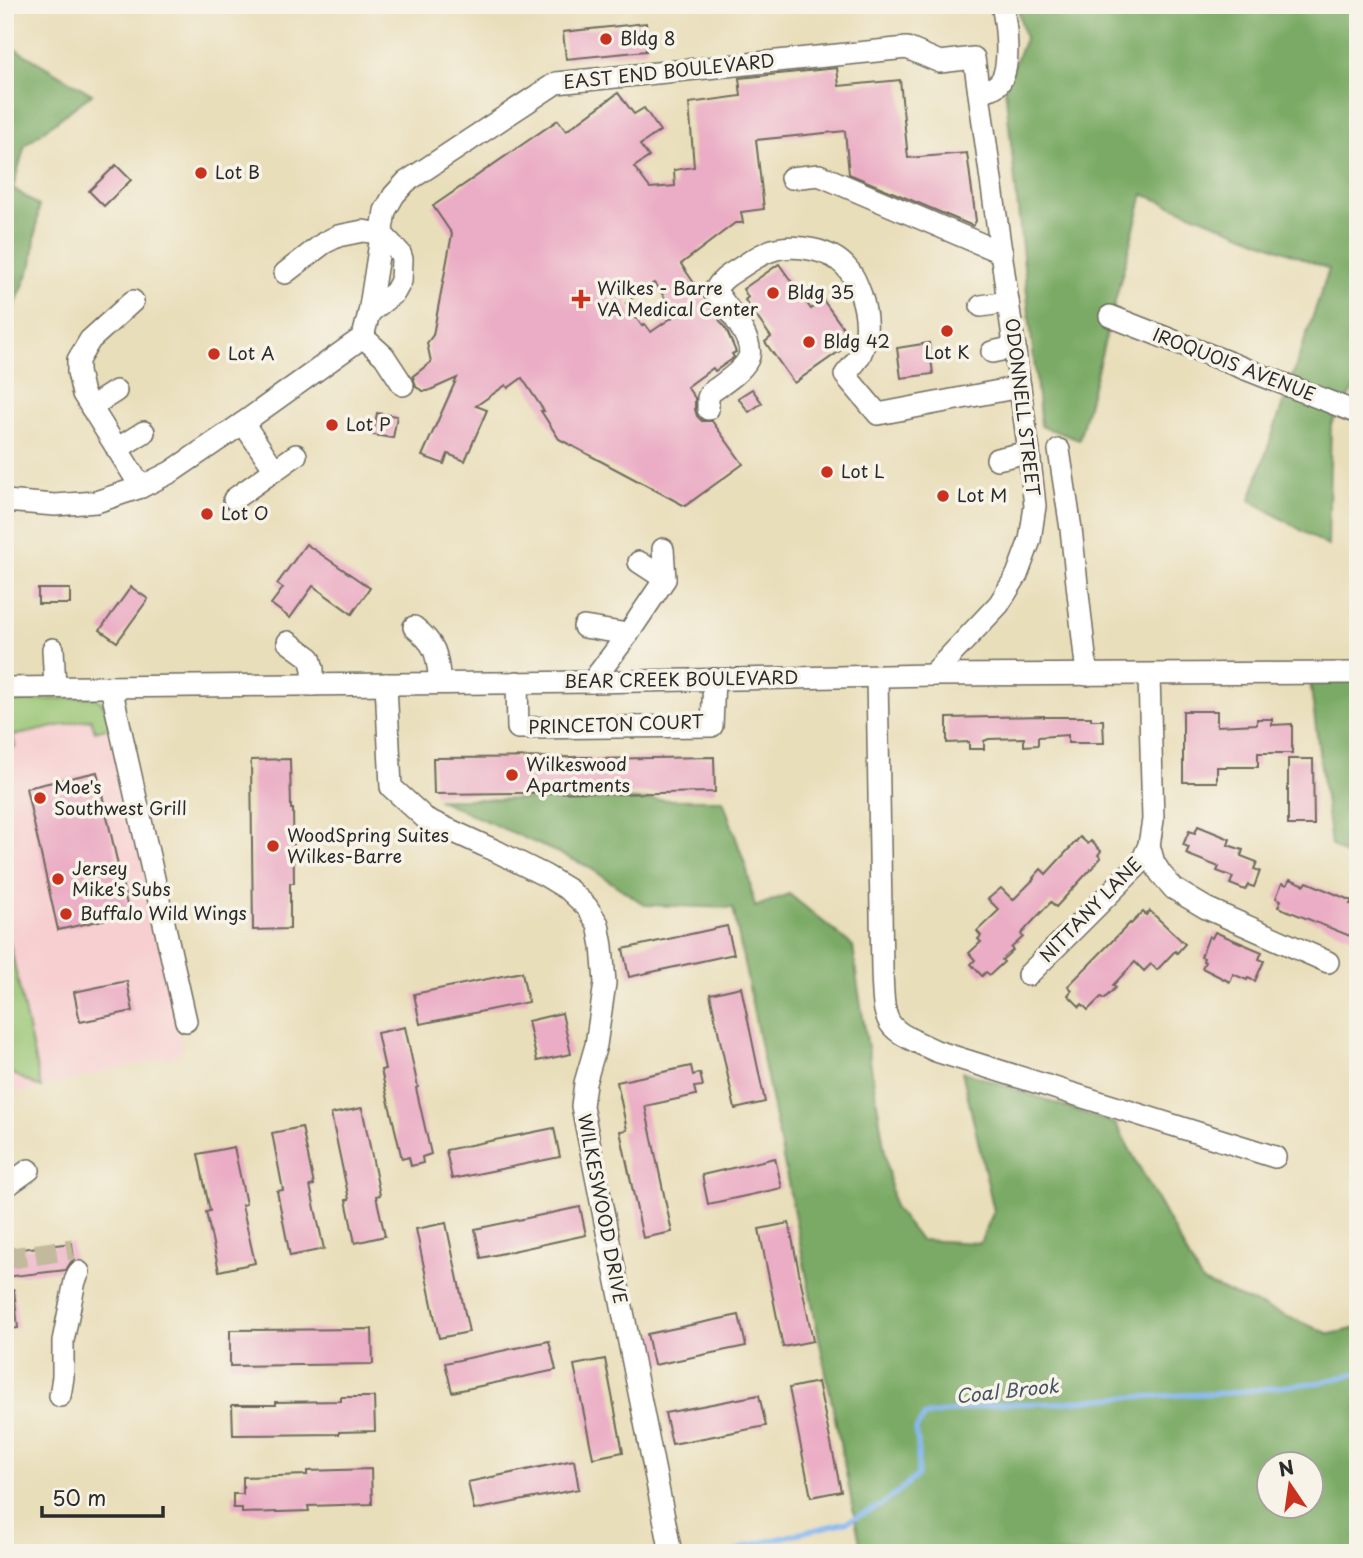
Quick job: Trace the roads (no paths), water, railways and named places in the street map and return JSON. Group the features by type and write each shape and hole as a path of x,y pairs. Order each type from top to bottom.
{"street":[{"path":"979,91 989,90 1004,76 1006,42 1002,5"},
{"name":"EAST END BOULEVARD","path":"363,337 389,203 406,183 556,83 907,48 940,62 974,58 1003,263"},
{"path":"791,178 819,175 1003,263"},
{"path":"285,273 324,243 338,236 363,231 382,234"},
{"path":"708,410 710,393 741,368 750,353 750,345 745,335 715,290 720,281 761,255 793,247 815,250 831,256 846,266 856,280 866,316 866,335 861,354 845,375 876,418 1020,387"},
{"name":"ODONNELL STREET","path":"932,675 999,604 1017,575 1030,540 1035,506 1003,263"},
{"path":"133,301 90,340 78,360 79,383 83,394 141,487"},
{"path":"981,306 1008,302"},
{"name":"IROQUOIS AVENUE","path":"1110,316 1358,413"},
{"path":"5,501 55,505 96,502 141,487 171,472 363,337 384,356 403,385"},
{"path":"992,352 1015,347"},
{"path":"91,407 116,391"},
{"path":"243,423 275,470"},
{"path":"117,449 144,432"},
{"path":"1059,450 1087,675"},
{"path":"997,459 1029,452"},
{"path":"234,499 296,455"},
{"path":"592,682 664,579 663,549"},
{"path":"639,562 664,579"},
{"path":"414,627 434,649 440,683"},
{"path":"584,627 628,634"},
{"path":"288,642 310,658 313,685"},
{"path":"53,649 55,687"},
{"name":"BEAR CREEK BOULEVARD","path":"5,688 592,682 932,675 1358,673"},
{"name":"NITTANY LANE","path":"1028,975 1142,861 1149,845 1153,820 1149,675"},
{"path":"877,676 883,1007 888,1024 902,1036 936,1051 1275,1157"},
{"name":"PRINCETON COURT","path":"517,682 518,728 712,726 714,679"},
{"name":"WILKESWOOD DRIVE","path":"386,684 391,787 426,819 526,866 569,890 587,907 597,924 605,983 596,1045 585,1083 582,1106 671,1553"},
{"path":"111,687 186,1021"},
{"path":"1149,845 1154,863 1174,889 1206,908 1328,962"},
{"path":"5,1186 29,1170"},
{"path":"60,1396 63,1341 79,1272"}],"waterway":[{"name":"Coal Brook","path":"732,1553 747,1546 846,1522 882,1505 918,1475 916,1430 924,1416 998,1404 1227,1393 1322,1382 1358,1373"}],"tunnel":[{"path":"5,1259 73,1249"}],"place":[{"name":"Bldg 8","path":"606,39"},
{"name":"Lot B","path":"201,173"},
{"name":"Bldg 35","path":"773,293"},
{"name":"Wilkes - Barre VA Medical Center","path":"581,299"},
{"name":"Lot K","path":"947,331"},
{"name":"Bldg 42","path":"809,342"},
{"name":"Lot A","path":"214,354"},
{"name":"Lot P","path":"332,425"},
{"name":"Lot L","path":"827,472"},
{"name":"Lot M","path":"943,496"},
{"name":"Lot O","path":"207,514"},
{"name":"Wilkeswood Apartments","path":"512,775"},
{"name":"Moe's Southwest Grill","path":"40,798"},
{"name":"WoodSpring Suites Wilkes-Barre","path":"273,846"},
{"name":"Jersey Mike's Subs","path":"58,879"},
{"name":"Buffalo Wild Wings","path":"66,914"}]}
